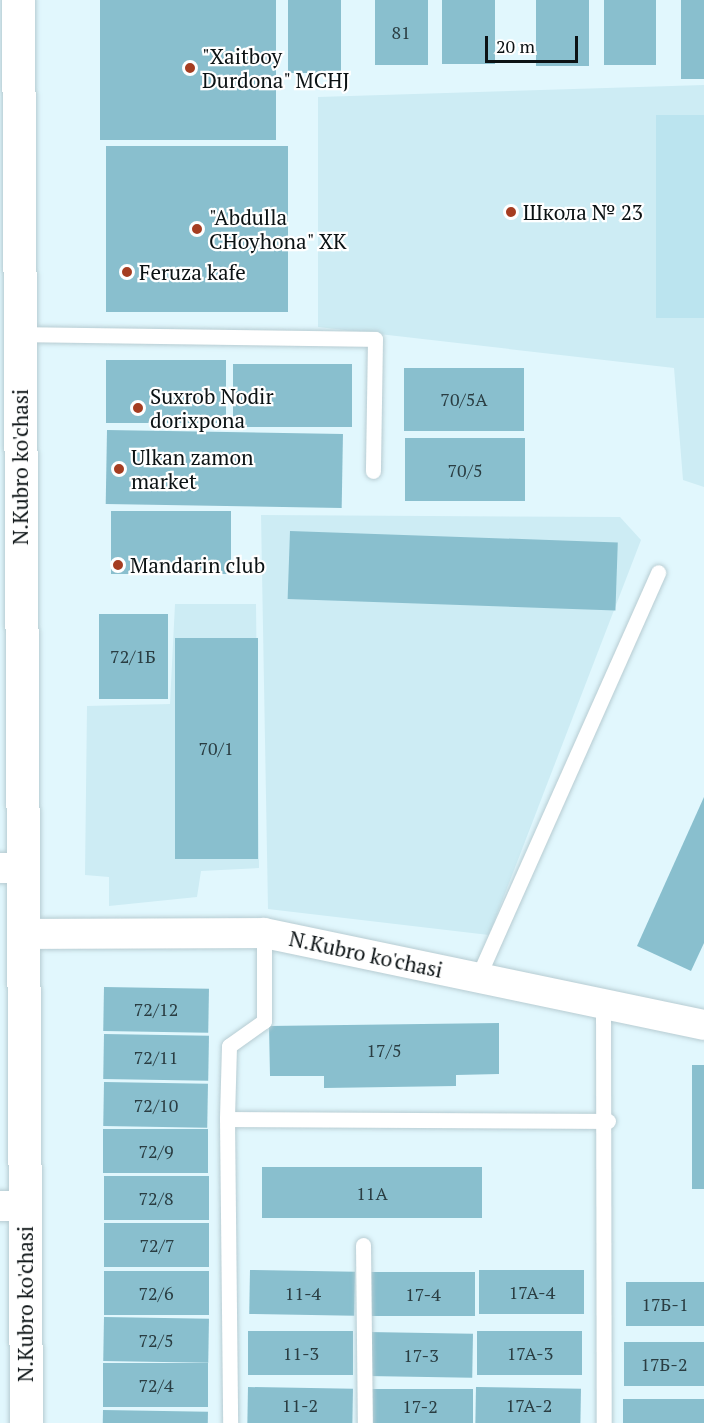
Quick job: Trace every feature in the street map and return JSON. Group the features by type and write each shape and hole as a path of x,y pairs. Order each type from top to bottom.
{"street":[{"name":"N.Kubro ko'chasi","path":"18,0 9,200 19,334 10,551 11,868 23,934 12,1206 26,1423"},
{"name":"N.Kubro ko'chasi","path":"23,934 264,933 704,1025"}],"lane":[{"path":"19,334 375,339 373,471"},
{"path":"478,977 658,572"},
{"path":"230,1423 227,1119 229,1046 264,1021 264,933"},
{"path":"603,1003 608,1121 604,1423"},
{"path":"227,1119 608,1121"},
{"path":"363,1245 365,1423"}],"shaded area":[{"name":"Школа № 23","path":"704,85 704,487 683,480 674,368 318,327 318,97"},
{"path":"656,115 704,115 704,318 656,318"},
{"path":"261,515 620,517 641,540 489,935 268,909"},
{"path":"175,604 256,604 259,868 201,871 197,897 109,906 109,877 85,875 87,706 170,704"}],"building":[{"name":"\"Xaitboy Durdona\" MCHJ","path":"100,0 276,0 276,140 100,140"},
{"path":"288,0 341,0 341,73 288,73"},
{"path":"375,0 428,0 428,65 375,65"},
{"path":"442,0 495,0 495,64 442,64"},
{"path":"536,0 589,0 589,66 536,66"},
{"path":"604,0 656,0 656,65 604,65"},
{"path":"681,0 704,0 704,79 681,79"},
{"name":"\"Abdulla CHoyhona\" XK","path":"106,146 288,146 288,312 106,312"},
{"path":"106,360 226,360 226,423 106,423"},
{"path":"233,364 352,364 352,427 233,427"},
{"path":"404,368 524,368 524,431 404,431"},
{"path":"107,430 343,434 342,508 106,504"},
{"path":"405,438 525,438 525,501 405,501"},
{"path":"111,511 231,511 231,574 111,574"},
{"path":"290,531 618,542 615,610 288,599"},
{"path":"99,614 168,614 168,699 99,699"},
{"path":"175,638 258,638 258,859 175,859"},
{"path":"704,797 704,943 691,971 637,946"},
{"path":"104,987 209,989 208,1033 103,1031"},
{"path":"499,1023 499,1074 456,1075 456,1086 324,1088 324,1076 270,1076 269,1026"},
{"path":"104,1034 209,1036 208,1081 103,1079"},
{"path":"692,1065 704,1065 704,1189 692,1189"},
{"path":"104,1082 208,1084 207,1128 103,1126"},
{"path":"103,1129 208,1129 208,1173 103,1173"},
{"path":"262,1167 482,1167 482,1218 262,1218"},
{"path":"104,1176 209,1176 209,1220 104,1220"},
{"path":"104,1223 209,1223 209,1267 104,1267"},
{"path":"250,1270 355,1272 354,1316 249,1314"},
{"path":"479,1270 584,1270 584,1314 479,1314"},
{"path":"104,1271 209,1271 209,1315 104,1315"},
{"path":"370,1272 475,1272 475,1316 370,1316"},
{"path":"626,1282 704,1282 704,1326 626,1326"},
{"path":"104,1317 209,1319 208,1363 103,1361"},
{"path":"248,1331 353,1331 353,1375 248,1375"},
{"path":"477,1331 582,1331 582,1375 477,1375"},
{"path":"368,1332 473,1334 472,1378 367,1376"},
{"path":"624,1342 704,1342 704,1386 624,1386"},
{"path":"103,1363 208,1363 208,1407 103,1407"},
{"path":"248,1387 353,1389 352,1423 247,1423"},
{"path":"476,1387 581,1389 580,1423 475,1423"},
{"path":"368,1389 473,1389 473,1423 368,1423"},
{"path":"623,1399 704,1399 704,1423 623,1423"},
{"path":"103,1410 208,1412 208,1423 103,1423"}],"place":[{"name":"\"Xaitboy Durdona\" MCHJ","path":"190,68"},
{"name":"Школа № 23","path":"511,212"},
{"name":"\"Abdulla CHoyhona\" XK","path":"197,229"},
{"name":"Feruza kafe","path":"127,272"},
{"name":"Suxrob Nodir dorixpona","path":"138,408"},
{"name":"Ulkan zamon market","path":"119,469"},
{"name":"Mandarin club","path":"118,565"}]}
